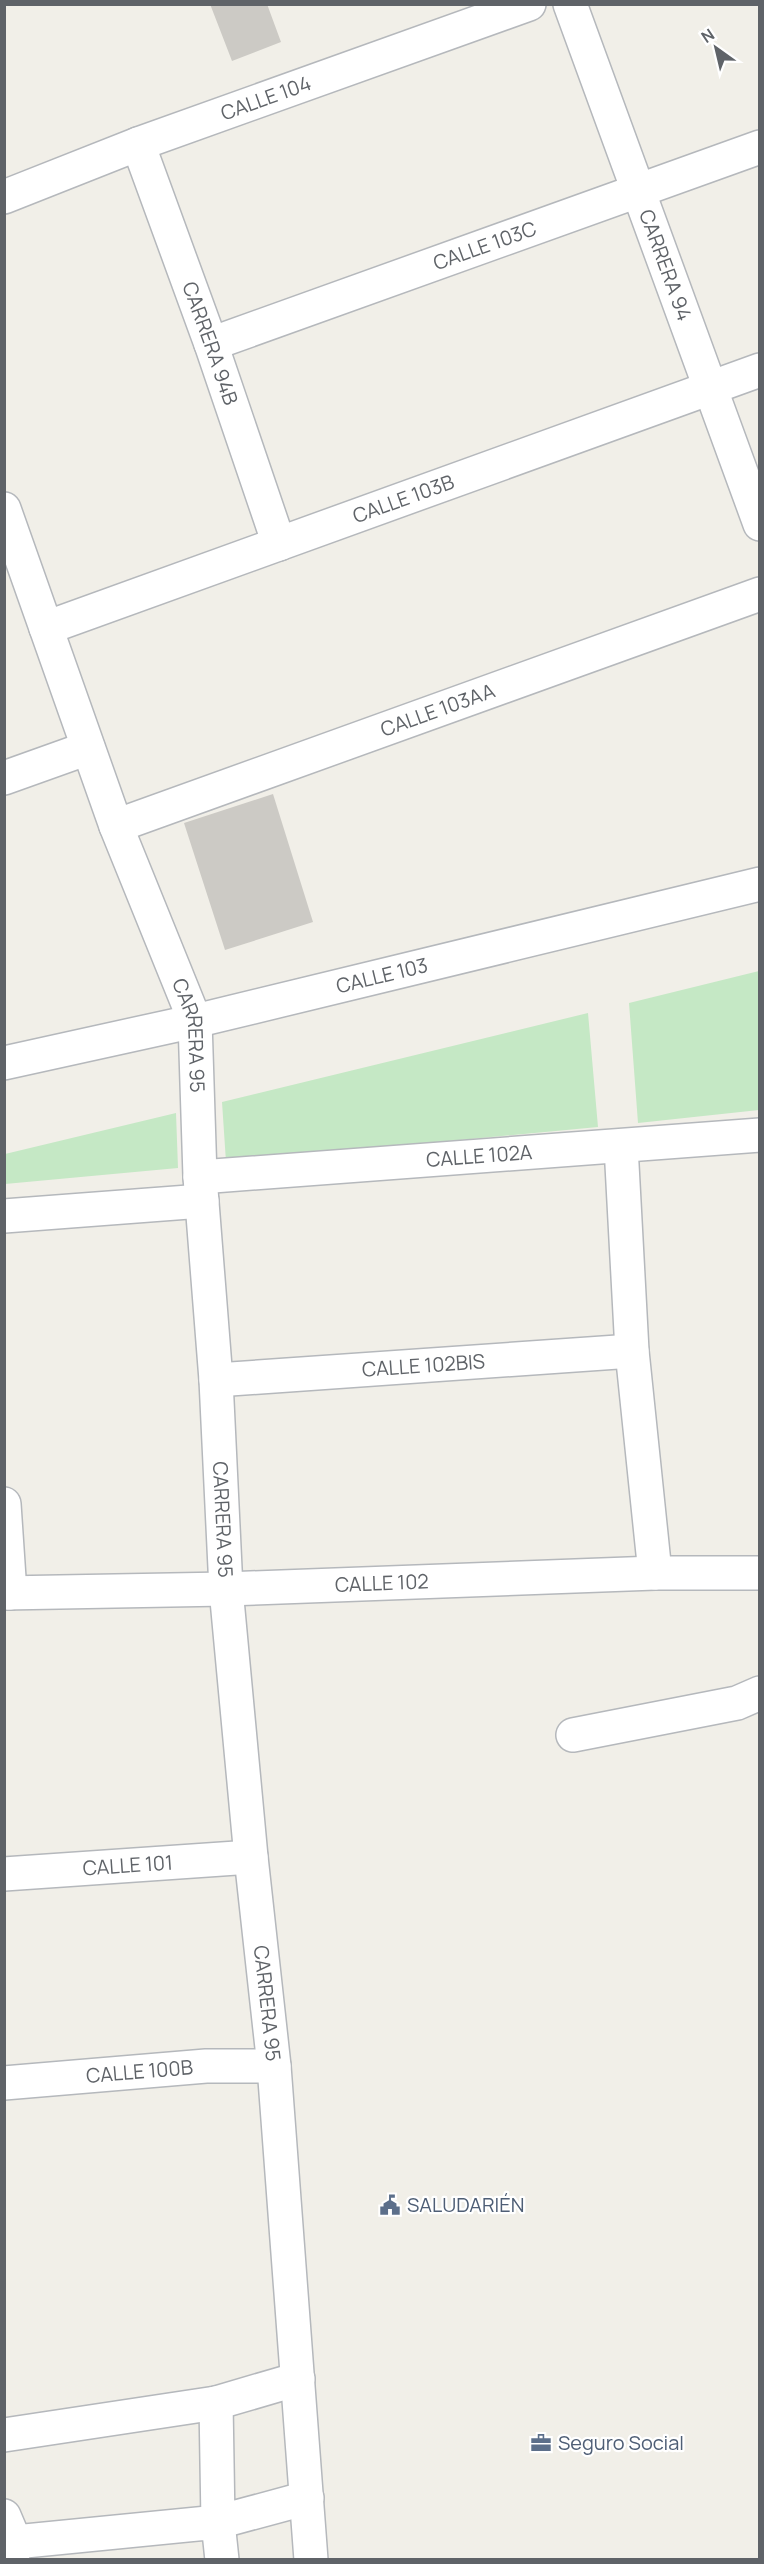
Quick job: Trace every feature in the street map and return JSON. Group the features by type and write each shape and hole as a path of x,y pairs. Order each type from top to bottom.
{"street":[{"name":"CALLE 104","path":"4,197 138,144 529,4"},
{"name":"CARRERA 94","path":"570,4 759,524"},
{"name":"CARRERA 94B","path":"138,144 211,344 279,544"},
{"name":"CALLE 103C","path":"211,344 759,147"},
{"name":"CALLE 103B","path":"46,628 759,370"},
{"name":"CARRERA 95","path":"4,509 11,549 46,628 116,826 195,1021 202,1189 216,1380 226,1589 251,1857 274,2066 311,2559"},
{"name":"CALLE 103AA","path":"116,826 759,594"},
{"path":"4,778 88,748"},
{"name":"CALLE 103","path":"4,1063 195,1021 759,884"},
{"name":"CALLE 102A","path":"4,1216 202,1189 621,1146 759,1135"},
{"path":"621,1146 632,1351 655,1573"},
{"name":"CALLE 102BIS","path":"216,1380 632,1351"},
{"path":"4,1504 7,1593"},
{"name":"CALLE 102","path":"7,1593 226,1589 655,1573 759,1573"},
{"path":"573,1735 737,1703 759,1693"},
{"name":"CALLE 101","path":"4,1874 251,1857"},
{"name":"CALLE 100B","path":"4,2083 206,2066 274,2066"},
{"path":"4,2435 216,2403 298,2379"},
{"path":"216,2403 218,2522 222,2559"},
{"path":"11,2539 218,2522 307,2498"}],"green space":[{"path":"759,971 759,1110 638,1123 629,1003"},
{"path":"588,1013 598,1127 226,1162 222,1102"},
{"path":"176,1113 178,1168 5,1184 5,1154"}],"building":[{"path":"210,4 267,4 281,42 232,61"},
{"path":"273,794 313,922 225,950 184,823"}],"place":[{"name":"SALUDARIÉN","path":"390,2205"},
{"name":"Seguro Social","path":"541,2443"}]}
